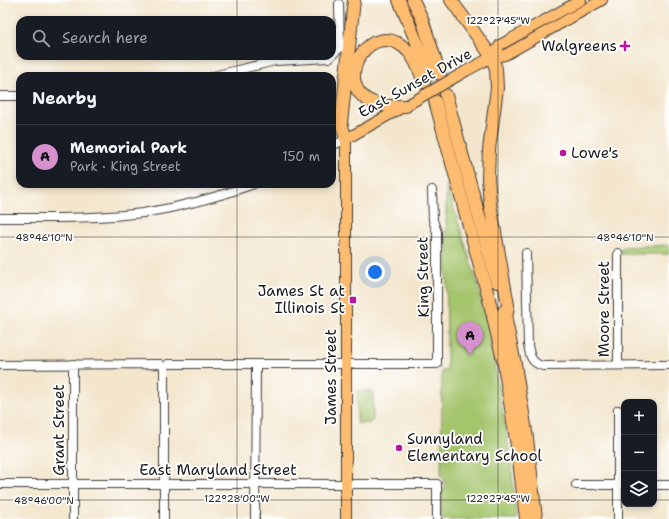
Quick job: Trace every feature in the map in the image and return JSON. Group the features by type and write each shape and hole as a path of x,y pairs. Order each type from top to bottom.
{"highway":[{"path":"346,139 341,123 354,0"},
{"path":"399,0 431,78"},
{"path":"413,0 422,19 431,78"},
{"path":"451,0 492,57 496,68 497,88 489,150 488,178 490,204 508,305 506,320"},
{"path":"346,139 354,73 360,56 366,48 373,43 383,40 402,45 410,53 417,65 431,78"},
{"path":"354,73 358,90 371,102 383,105 407,105"},
{"path":"446,96 489,251 506,320 518,452 526,519"},
{"path":"435,101 510,370 527,438 536,519"}],"main road":[{"name":"East Sunset Drive","path":"492,57 500,45 581,0"},
{"name":"East Sunset Drive","path":"346,139 466,71 492,57 505,55 602,0"},
{"name":"James Street","path":"346,139 346,519"}],"street":[{"path":"336,51 340,48 339,4"},
{"path":"230,72 275,61 293,60"},
{"path":"0,96 16,96"},
{"name":"East Sunset Drive","path":"336,144 346,139"},
{"path":"0,218 79,218 143,213 210,199 242,188"},
{"name":"King Street","path":"346,364 437,364 437,232 432,220 432,190"},
{"path":"526,253 530,356 533,361 543,366 669,365"},
{"name":"Moore Street","path":"618,253 618,366"},
{"path":"0,364 164,366 346,364"},
{"name":"Grant Street","path":"73,364 73,519"},
{"path":"255,519 256,364"},
{"path":"164,366 164,519"},
{"path":"618,410 621,485 618,519"},
{"name":"East Maryland Street","path":"0,484 436,484 437,519"},
{"path":"576,485 621,485"},
{"path":"657,485 669,485"}],"green space":[{"path":"446,183 478,285 487,321 511,460 516,519 441,519 441,491 445,487 445,481 441,476 442,371 447,371"},
{"path":"669,245 669,254 620,254 620,250 623,247"},
{"path":"357,391 372,391 373,393 373,420 370,423 357,423"}],"tunnel":[{"path":"430,79 435,101"}],"place":[{"name":"Walgreens","path":"625,46"},
{"name":"Lowe's","path":"563,153"},
{"name":"James St at Illinois St","path":"353,300"},
{"name":"Memorial Park","path":"470,355"},
{"name":"Sunnyland Elementary School","path":"399,448"}]}
